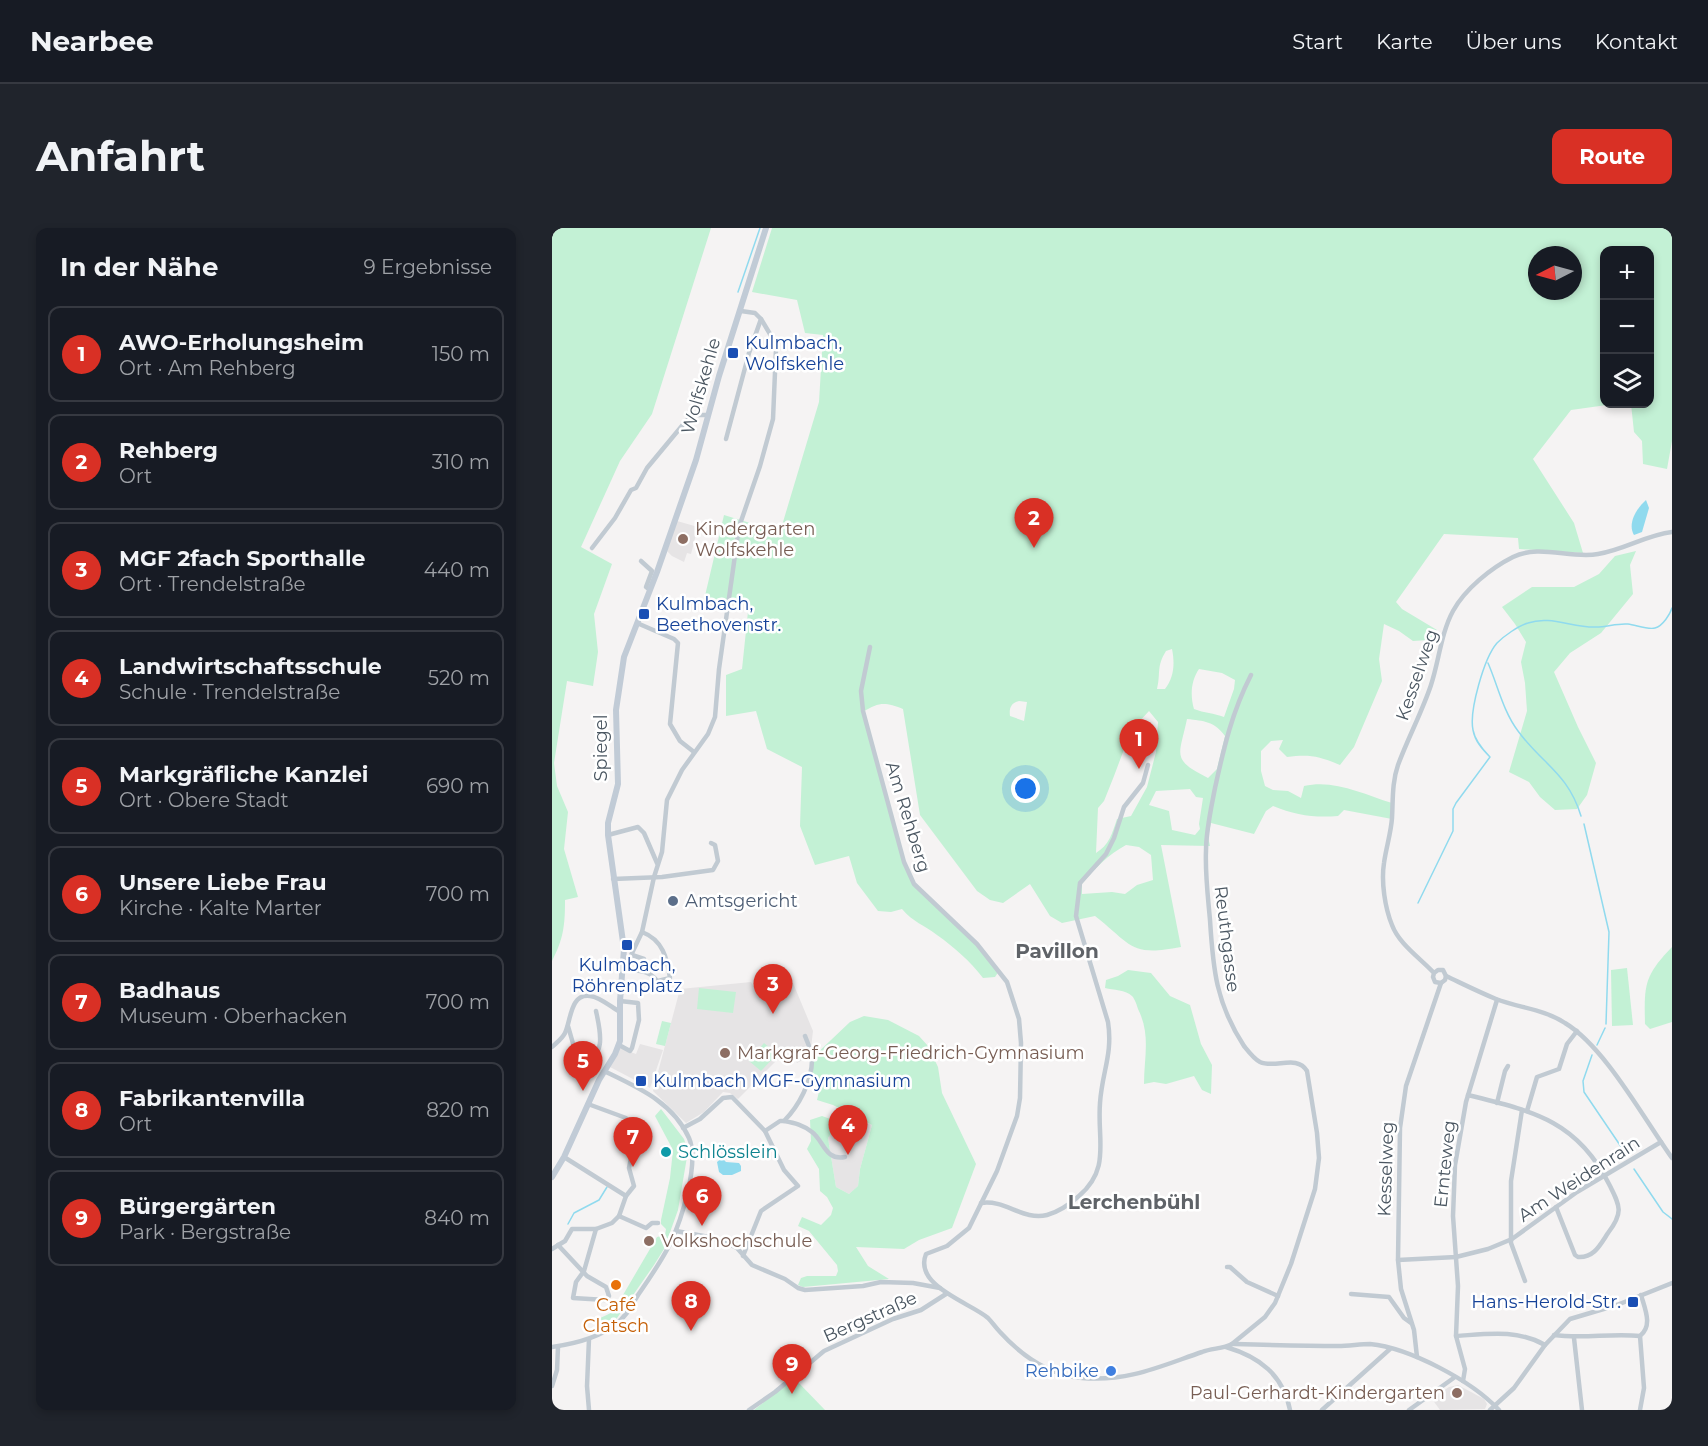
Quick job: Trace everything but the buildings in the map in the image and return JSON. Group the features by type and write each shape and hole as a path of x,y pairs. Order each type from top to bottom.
{"street":[{"name":"Wolfskehle","path":"664,553 696,460 766,228"},
{"path":"661,987 658,981 645,970 624,970 642,932 657,863 662,852 669,795 694,752 708,734 715,717 719,669 740,527 773,419 776,349 761,319 755,313 741,311"},
{"path":"726,439 749,353 761,319"},
{"path":"592,548 615,518 631,490 636,488 647,468 686,421 694,415 708,415"},
{"name":"Kesselweg","path":"1441,983 1433,979 1434,973 1401,940 1393,928 1388,910 1383,866 1390,834 1393,787 1398,765 1431,687 1453,611 1464,595 1491,572 1524,553 1573,556 1600,554 1654,535 1672,532"},
{"name":"Spiegel","path":"619,1046 624,949 608,835 608,823 619,774 617,691 624,657 664,553"},
{"path":"641,561 652,570 646,587 650,590"},
{"path":"636,623 674,639 678,643 670,724 680,741 694,752"},
{"name":"Am Rehberg","path":"870,647 861,692 863,711 904,862 914,884 943,913 960,926 996,965 1007,982 1019,1019 1020,1098 1017,1116 997,1171 969,1228 947,1246 926,1254 924,1258 926,1269 943,1291"},
{"name":"Reuthgasse","path":"1232,1344 1265,1317 1278,1296 1291,1264 1318,1179 1317,1133 1311,1090 1304,1066 1260,1062 1245,1047 1232,1026 1222,1002 1212,956 1206,849 1217,779 1231,719 1251,675"},
{"path":"981,1203 996,1202 1034,1216 1048,1214 1072,1202 1090,1186 1100,1168 1100,1102 1111,1040 1108,1022 1076,916 1080,883 1106,854 1124,807 1143,783 1148,765"},
{"path":"608,835 638,827 644,833 657,863"},
{"path":"613,879 713,870 718,861 715,845 711,843"},
{"path":"642,932 650,935 665,951 670,978 658,981"},
{"path":"624,949 644,959 645,970"},
{"path":"1434,973 1440,969 1445,972 1446,976 1497,1000 1542,1012 1564,1022 1587,1039 1672,1158"},
{"name":"Kesselweg","path":"1417,1357 1414,1330 1401,1289 1398,1260 1402,1108 1406,1086 1441,983 1446,976"},
{"path":"552,1047 561,1040 577,999 587,996 596,998 620,1012"},
{"name":"Ernteweg","path":"1462,1381 1465,1369 1456,1336 1458,1296 1453,1185 1458,1136 1497,1000"},
{"path":"552,1177 564,1157 604,1071 619,1046 630,1051 632,1048 639,1010 638,1002 620,1001"},
{"path":"568,1026 580,1062 596,1056 601,1047 596,1011"},
{"path":"1512,1239 1511,1181 1524,1111 1537,1077 1559,1069 1567,1044 1576,1031"},
{"path":"784,1121 794,1111 809,1078 812,1058 806,1036"},
{"path":"1497,1103 1505,1071 1509,1066"},
{"path":"552,1386 557,1371 555,1347 589,1339 620,1321 667,1250 676,1231 691,1169 692,1151 683,1128 649,1093 604,1071"},
{"path":"1468,1095 1550,1120 1575,1138 1589,1151 1605,1176 1617,1199 1619,1214 1617,1221 1593,1254 1582,1257 1575,1255 1556,1207"},
{"path":"683,1128 700,1119 723,1098 729,1096 735,1099 765,1131 784,1170 798,1186 761,1211 743,1256"},
{"path":"552,1249 565,1241 572,1230 596,1229 612,1223 619,1216 626,1196 634,1186 629,1168 632,1153 626,1118 588,1104"},
{"path":"765,1131 780,1121 801,1124 815,1134 829,1155 845,1157"},
{"name":"Am Weidenrain","path":"1398,1260 1456,1257 1488,1249 1512,1239 1556,1207 1661,1142"},
{"path":"564,1157 626,1196"},
{"path":"619,1216 646,1228 652,1223 658,1223"},
{"path":"558,1245 584,1271 587,1276 606,1287 609,1296 606,1300 573,1298 576,1282 584,1271 596,1229"},
{"path":"676,1231 729,1244 752,1265 778,1275 798,1288 806,1290 863,1286 881,1282 913,1283 943,1291 988,1318 1009,1341 1036,1363 1073,1376 1104,1378 1152,1371 1203,1351 1232,1344 1333,1346 1370,1344 1417,1357 1486,1396 1498,1408"},
{"name":"Am Weidenrain","path":"1512,1239 1512,1247 1525,1281"},
{"path":"1227,1267 1247,1282 1278,1296"},
{"path":"1490,1410 1498,1408 1545,1345 1570,1319 1617,1305 1672,1283"},
{"name":"Bergstraße","path":"749,1410 775,1392 824,1351 893,1319 921,1310 943,1291"},
{"path":"1351,1294 1389,1297 1404,1318 1411,1323"},
{"path":"1640,1410 1644,1388 1640,1336 1648,1324 1641,1295"},
{"path":"1456,1336 1511,1333 1545,1345"},
{"path":"1554,1335 1574,1338 1620,1334 1640,1336"},
{"path":"1574,1338 1582,1410"},
{"path":"589,1339 587,1386 589,1410"},
{"path":"1226,1347 1266,1366 1281,1384 1290,1410"},
{"path":"1322,1410 1390,1349"},
{"path":"1409,1410 1455,1377"}],"shaded area":[{"name":"Kindergarten Wolfskehle","path":"677,521 698,527 691,554 687,553 684,562 667,551"},
{"name":"Markgraf-Georg-Friedrich-Gymnasium","path":"751,982 760,996 793,983 813,1031 810,1056 797,1063 790,1052 782,1055 738,1099 730,1093 723,1092 704,1112 686,1123 653,1091 680,989"},
{"path":"640,1044 663,1050 650,1088 610,1067 620,1048 636,1054"},
{"path":"845,1113 872,1125 860,1169 858,1186 849,1194 836,1187 828,1138"},
{"name":"Paul-Gerhardt-Kindergarten","path":"1458,1385 1484,1399 1487,1404 1485,1409 1440,1410 1432,1399 1449,1387"}],"green space":[{"path":"552,228 711,228 652,414 620,461 581,547 612,564 594,614 598,652 593,686 567,681 554,763 557,786 568,812 564,849 578,897 565,900 563,931 552,961"},
{"path":"772,228 1672,228 1672,441 1667,469 1643,464 1642,441 1634,432 1631,408 1654,408 1654,246 1600,246 1600,406 1571,410 1533,459 1574,523 1583,553 1519,549 1518,538 1444,534 1396,602 1402,609 1437,630 1429,640 1413,641 1384,624 1379,659 1382,681 1354,747 1340,765 1314,756 1287,757 1279,749 1283,740 1271,741 1261,751 1261,771 1265,786 1273,790 1288,791 1301,798 1304,786 1326,784 1348,788 1392,803 1392,819 1344,810 1338,816 1321,817 1297,814 1273,806 1266,811 1254,834 1211,823 1208,837 1210,846 1161,845 1181,947 1164,950 1141,949 1125,941 1095,916 1062,923 1050,916 1030,884 1003,903 990,900 977,891 920,815 903,709 882,704 863,712 904,862 914,884 960,926 999,971 995,977 983,978 956,949 902,909 891,912 878,911 857,883 849,856 815,865 800,826 802,767 767,749 756,711 726,716 726,675 742,669 749,602 704,600 724,515 780,532 819,402 823,335 805,333 797,300 752,292","holes":["1172,649 1173,670 1165,689 1157,689 1160,666 1166,651","1199,669 1222,673 1235,680 1224,717 1194,709 1193,683","1019,701 1027,702 1024,721 1010,716 1010,708","1149,711 1158,722 1156,752 1147,787 1131,816 1117,819 1107,843 1096,853 1098,808 1104,801 1114,776 1126,744 1128,730","1187,719 1204,721 1213,725 1225,736 1217,769 1208,778 1188,766 1181,756 1180,749","1190,789 1196,797 1203,798 1200,829 1195,835 1172,830 1169,811 1149,805 1156,791","1126,845 1139,847 1151,855 1153,880 1137,885 1125,894 1112,892 1082,894 1082,884 1097,867"]},
{"path":"1636,551 1630,565 1633,594 1601,633 1570,653 1554,672 1596,763 1587,795 1577,809 1555,810 1540,797 1529,782 1509,772 1527,711 1521,662 1526,642 1502,607 1532,587 1574,587 1599,574 1615,556"},
{"path":"1672,947 1672,1022 1650,1029 1645,1024 1648,982 1656,966"},
{"path":"1627,968 1633,1025 1612,1026 1611,970"},
{"path":"1128,970 1151,973 1170,996 1190,1005 1201,1044 1212,1065 1211,1094 1202,1090 1194,1076 1166,1084 1154,1082 1144,1084 1146,1037 1136,1002 1126,992 1105,988 1106,980"},
{"path":"699,988 736,992 733,1013 697,1009"},
{"path":"864,1016 888,1020 919,1036 928,1046 938,1067 942,1093 976,1164 952,1228 919,1240 904,1249 856,1247 868,1266 889,1279 803,1287 798,1285 801,1278 836,1276 838,1271 837,1265 809,1231 798,1226 802,1217 821,1225 831,1215 833,1208 827,1197 820,1191 819,1169 807,1149 811,1141 810,1120 822,1116 839,1122 828,1138 836,1187 849,1194 858,1186 860,1169 872,1125 833,1105 817,1100 821,1083 809,1078 812,1058 850,1022"},
{"path":"662,1021 671,1023 665,1046 656,1044"},
{"path":"764,1043 777,1054 761,1071 749,1061"},
{"path":"661,1109 684,1139 688,1151 678,1210 664,1249 654,1265 615,1321 597,1331 596,1320 613,1312 657,1237 665,1235 666,1229 661,1224 661,1220 673,1150 655,1116"},
{"path":"794,1378 825,1410 754,1410"}],"water":[{"path":"1646,500 1649,508 1642,532 1634,535 1632,521 1636,511"},
{"path":"722,1158 726,1162 739,1163 741,1171 732,1175 723,1175 719,1172 717,1162"}],"waterway":[{"path":"738,292 760,228"},
{"path":"1418,903 1453,831 1453,809 1490,757 1475,738 1472,721 1475,698 1483,672 1497,643 1524,624 1545,620 1587,627 1624,624 1655,628 1663,622 1672,608"},
{"path":"1488,663 1513,723 1527,742 1562,779 1576,801 1581,816"},
{"path":"1584,824 1609,932 1606,1024"},
{"path":"1597,1045 1605,1028"},
{"path":"1592,1055 1583,1081 1584,1092 1626,1154"},
{"path":"1634,1169 1663,1212 1672,1219"},
{"path":"568,1224 574,1213 599,1200 607,1187"}],"place":[{"name":"Kulmbach, Wolfskehle","path":"733,353"},
{"name":"Kindergarten Wolfskehle","path":"683,539"},
{"name":"Rehberg","path":"1034,548"},
{"name":"Kulmbach, Beethovenstr.","path":"644,614"},
{"name":"AWO-Erholungsheim","path":"1139,769"},
{"name":"Amtsgericht","path":"673,901"},
{"name":"Kulmbach, Röhrenplatz","path":"627,945"},
{"name":"MGF 2fach Sporthalle","path":"773,1014"},
{"name":"Markgraf-Georg-Friedrich-Gymnasium","path":"725,1053"},
{"name":"Kulmbach MGF-Gymnasium","path":"641,1081"},
{"name":"Markgräfliche Kanzlei","path":"583,1091"},
{"name":"Schlösslein","path":"666,1152"},
{"name":"Landwirtschaftsschule","path":"848,1155"},
{"name":"Badhaus","path":"633,1167"},
{"name":"Unsere Liebe Frau","path":"702,1226"},
{"name":"Volkshochschule","path":"649,1241"},
{"name":"Café Clatsch","path":"616,1285"},
{"name":"Hans-Herold-Str.","path":"1633,1302"},
{"name":"Fabrikantenvilla","path":"691,1331"},
{"name":"Rehbike","path":"1111,1371"},
{"name":"Paul-Gerhardt-Kindergarten","path":"1457,1393"},
{"name":"Bürgergärten","path":"792,1394"}],"district":[{"name":"Pavillon","path":"1057,951"},
{"name":"Lerchenbühl","path":"1134,1202"}]}
